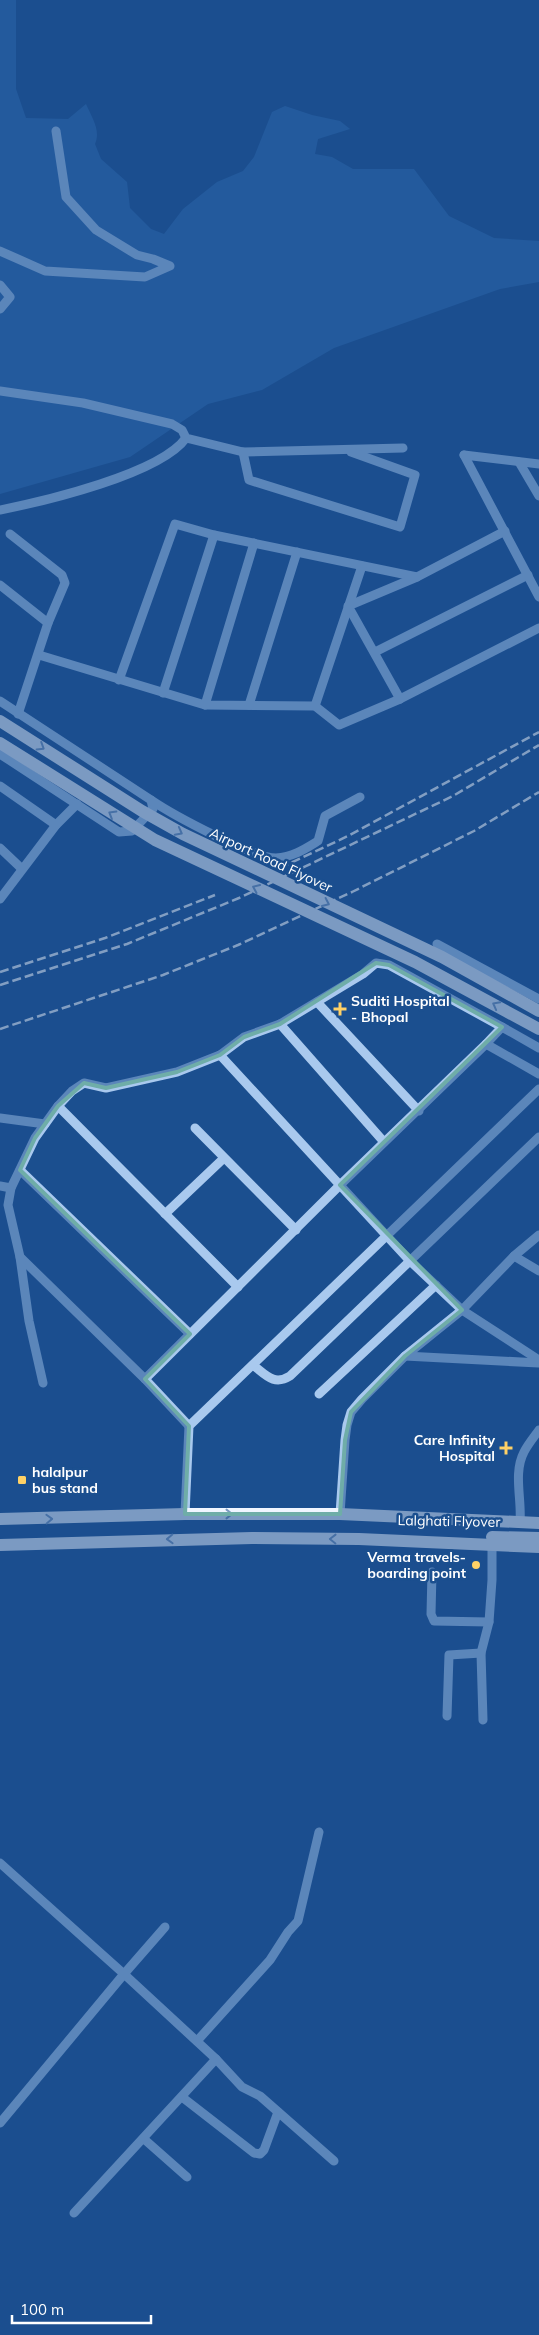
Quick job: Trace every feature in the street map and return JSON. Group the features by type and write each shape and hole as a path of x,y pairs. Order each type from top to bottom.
{"main road":[{"name":"Airport Road Flyover","path":"0,721 142,811 183,834 442,957 539,1011"},
{"path":"0,743 163,844 408,958 539,1029"},
{"path":"0,1519 184,1514 340,1514 539,1523"},
{"name":"Lalghati Flyover","path":"359,1539 377,1534 539,1538"},
{"path":"0,1545 213,1538 359,1539 539,1547"}],"street":[{"path":"0,252 45,271 146,277 170,266 153,259 137,256 96,230 66,197 56,132"},
{"path":"0,285 10,297 0,309"},
{"path":"0,391 83,404 172,424 182,430 186,438 243,452 403,448"},
{"path":"0,510 59,498 148,465 178,448 186,438"},
{"path":"243,452 249,480 400,527 415,475 346,450"},
{"path":"539,464 464,455 539,597"},
{"path":"519,462 539,496"},
{"path":"119,680 176,524 214,535 417,577"},
{"path":"348,606 417,577 505,531"},
{"path":"10,534 64,578 65,583 48,623 18,714"},
{"path":"163,693 214,535"},
{"path":"205,705 254,542"},
{"path":"249,705 297,552"},
{"path":"315,706 362,566"},
{"path":"375,652 528,575"},
{"path":"0,585 48,623"},
{"path":"348,606 400,699"},
{"path":"39,655 205,705 315,706 339,725 400,699 539,628"},
{"path":"0,701 151,800 200,828 258,854 274,858 295,854 318,841 325,816 360,797"},
{"path":"0,754 119,832 132,831 152,809 151,800"},
{"path":"0,786 56,825"},
{"path":"0,899 21,868 56,825 77,804"},
{"path":"0,848 21,868"},
{"path":"437,944 539,998"},
{"path":"43,1383 29,1321 20,1257 8,1205 11,1188 36,1138 58,1106 72,1091 84,1083 106,1088 177,1072 220,1055 244,1037 280,1024 363,974 376,963 389,964 539,1048"},
{"path":"317,1002 418,1110"},
{"path":"280,1024 384,1142"},
{"path":"145,1379 502,1027"},
{"path":"486,1044 539,1074"},
{"path":"220,1055 409,1260 436,1286 462,1310 539,1361"},
{"path":"184,1514 189,1426 342,1280 386,1234 539,1089"},
{"path":"58,1106 238,1287"},
{"path":"0,1118 46,1124"},
{"path":"195,1128 296,1230"},
{"path":"253,1365 274,1381 281,1381 290,1376 539,1137"},
{"path":"165,1214 224,1158"},
{"path":"20,1170 190,1334"},
{"path":"0,1186 11,1188"},
{"path":"340,1514 345,1440 347,1424 352,1412 362,1399 405,1356 462,1310 514,1256 539,1235"},
{"path":"514,1256 539,1271"},
{"path":"20,1257 145,1379 189,1426"},
{"path":"319,1394 436,1286"},
{"path":"405,1356 539,1361"},
{"path":"520,1522 522,1509 518,1473 524,1453 539,1430"},
{"path":"482,1720 481,1654 489,1622 492,1545"},
{"path":"432,1572 431,1614 434,1621 489,1622"},
{"path":"448,1716 449,1655 481,1654"},
{"path":"197,2041 270,1960 288,1932 298,1922 319,1832"},
{"path":"0,1863 197,2041 242,2087 260,2096 334,2161"},
{"path":"0,2123 165,1927"},
{"path":"74,2213 216,2060"},
{"path":"182,2096 254,2153 260,2154 264,2150 278,2112"},
{"path":"144,2139 187,2177"}],"highlighted area":[{"path":"376,963 389,965 502,1027 340,1185 462,1310 405,1356 351,1412 345,1440 340,1514 185,1514 189,1426 145,1379 190,1334 20,1170 35,1138 58,1106 84,1083 106,1088 177,1072 220,1055 244,1037 280,1024"}],"shaded area":[{"path":"0,0 16,0 16,89 26,118 68,119 86,104 96,129 97,139 95,144 101,159 127,182 130,208 151,229 164,234 183,209 217,182 243,171 254,157 272,112 285,106 312,115 340,121 350,129 318,139 315,154 332,157 353,169 414,169 449,216 494,238 539,241 539,282 500,289 334,348 262,390 208,404 130,457 0,494"}],"railway":[{"path":"280,868 348,836 539,732"},
{"path":"0,985 127,944 239,898 453,796 539,745"},
{"path":"0,1029 163,975 238,945 352,892 474,831 539,792"},
{"path":"0,972 105,938 215,895"}],"place":[{"name":"Suditi Hospital - Bhopal","path":"340,1009"},
{"name":"Care Infinity Hospital","path":"506,1448"},
{"name":"halalpur bus stand","path":"22,1480"},
{"name":"Verma travels- boarding point","path":"476,1565"}]}
